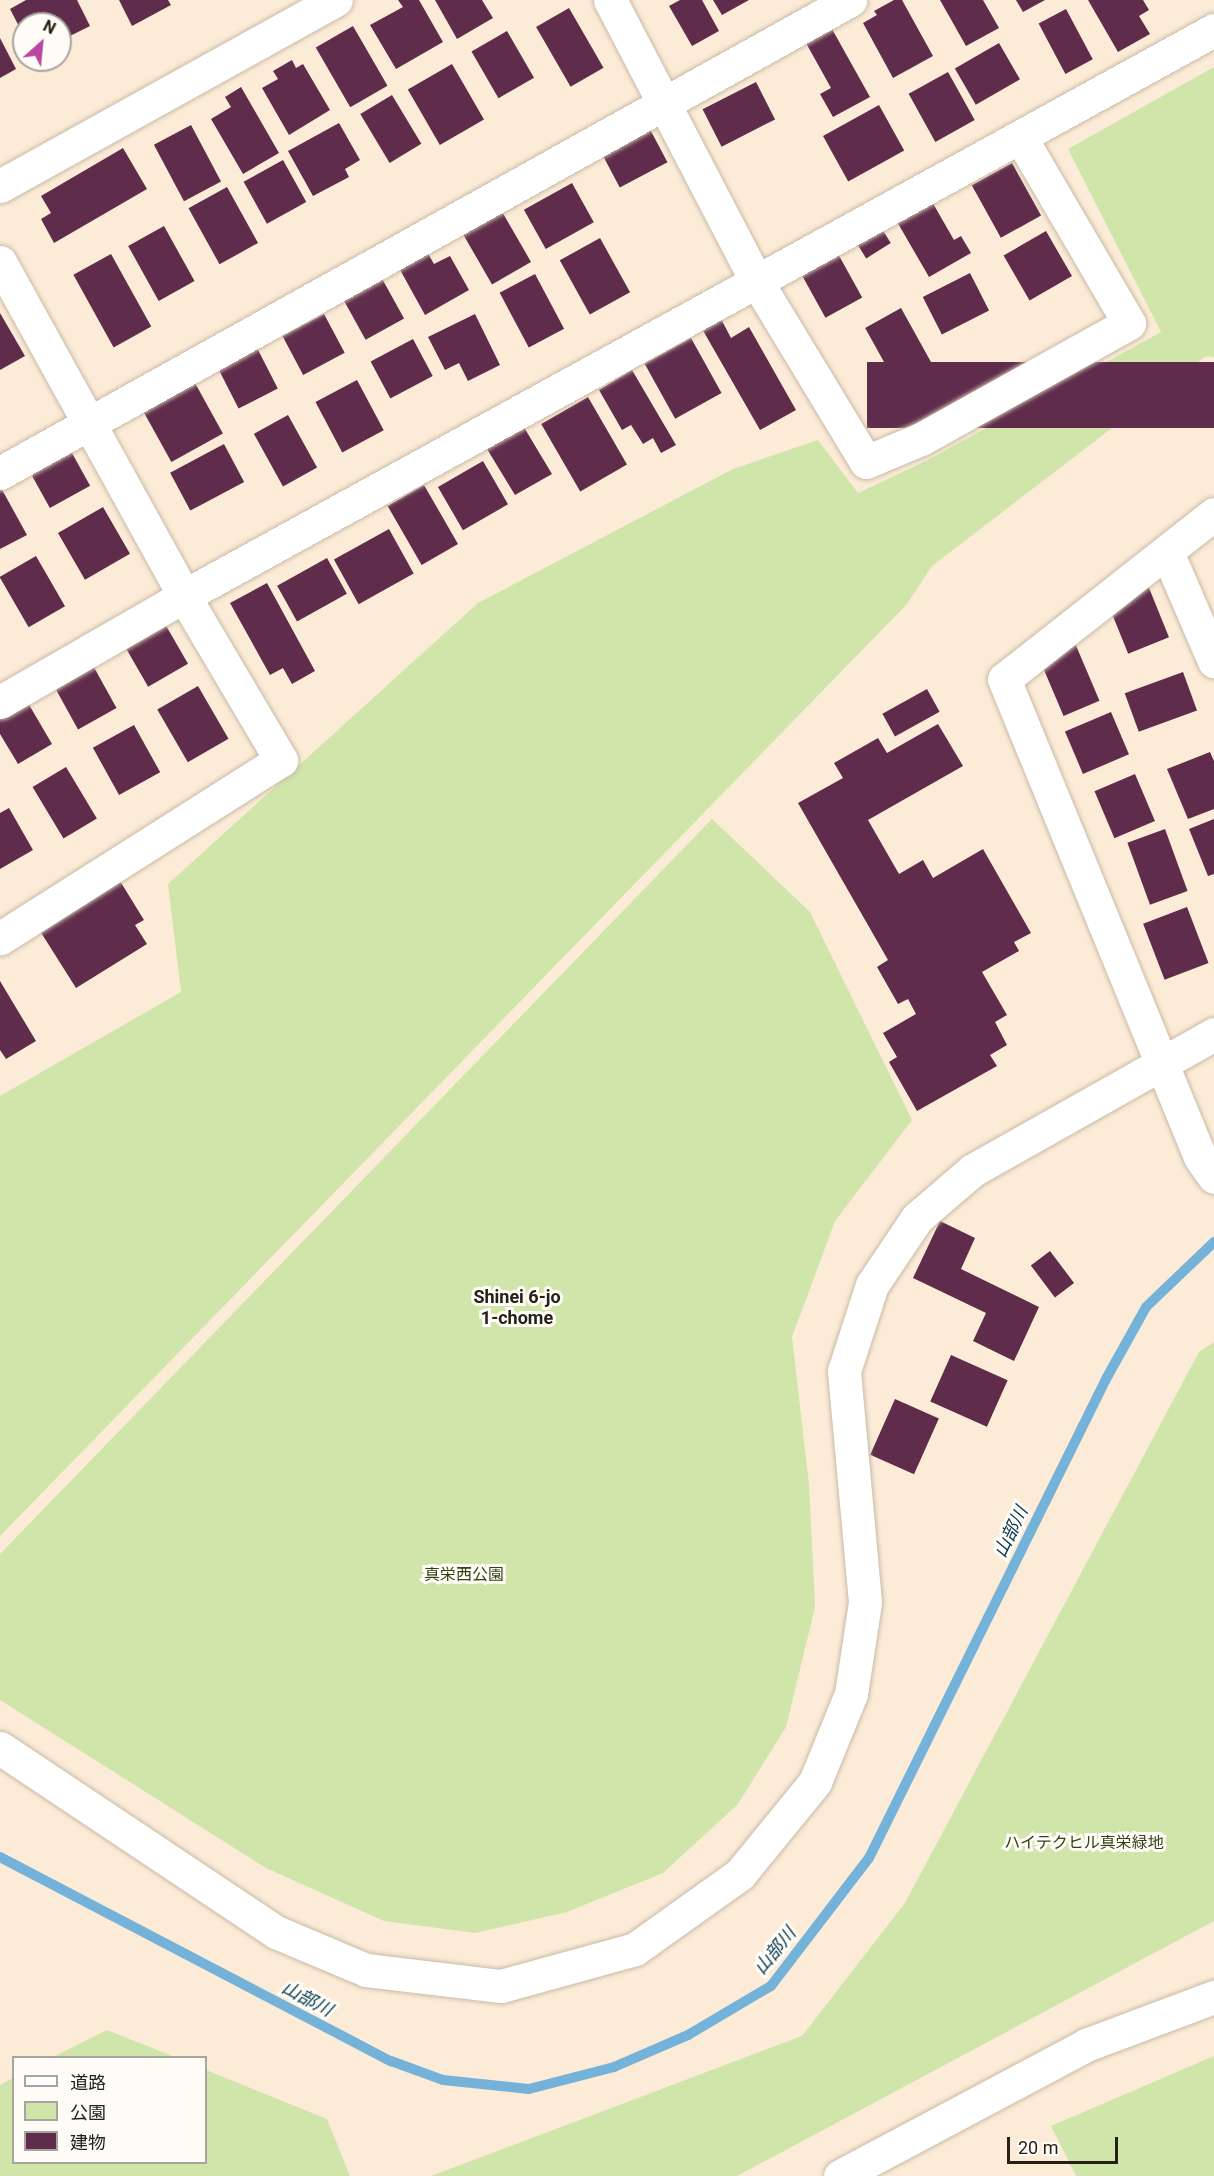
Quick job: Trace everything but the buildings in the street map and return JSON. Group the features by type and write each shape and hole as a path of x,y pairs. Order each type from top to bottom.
{"street":[{"path":"0,186 336,0"},
{"path":"610,0 757,282 866,462 921,439 1129,323 1021,138"},
{"path":"0,473 850,0"},
{"path":"0,702 184,596 1214,30"},
{"path":"0,262 184,596 281,760 0,938"},
{"path":"1214,514 1004,679 1200,1157 1214,1177"},
{"path":"1167,552 1214,661"},
{"path":"0,1748 276,1932 366,1970 501,1986 635,1949 740,1874 815,1782 851,1694 866,1602 844,1371 872,1285 917,1218 973,1170 1214,1034"},
{"path":"840,2176 1086,2045 1214,1997"}],"green space":[{"path":"1214,67 1214,357 1206,356 932,566 907,604 0,1536 0,1096 181,992 168,884 478,603 733,469 818,440 858,493 928,460 1161,332 1068,149"},
{"name":"真栄西公園","path":"712,819 810,912 912,1120 835,1221 792,1337 809,1484 815,1607 786,1727 738,1804 663,1873 567,1912 475,1933 384,1921 266,1868 0,1700 0,1554"},
{"name":"ハイテクヒル真栄緑地","path":"1214,1342 1214,1921 737,2176 431,2176 802,2036 905,1903 1199,1352"},
{"path":"107,2030 172,2056 55,2056"},
{"path":"1214,2056 1214,2176 1076,2176 1051,2126"},
{"path":"207,2070 327,2119 350,2176 0,2176 0,2085 12,2079 12,2164 207,2164"}],"waterway":[{"name":"山部川","path":"0,1857 391,2061 443,2080 529,2089 614,2067 688,2035 771,1986 869,1858 1106,1379 1146,1307 1214,1242"}],"district":[{"name":"Shinei 6-jo 1-chome","path":"517,1308"}]}
